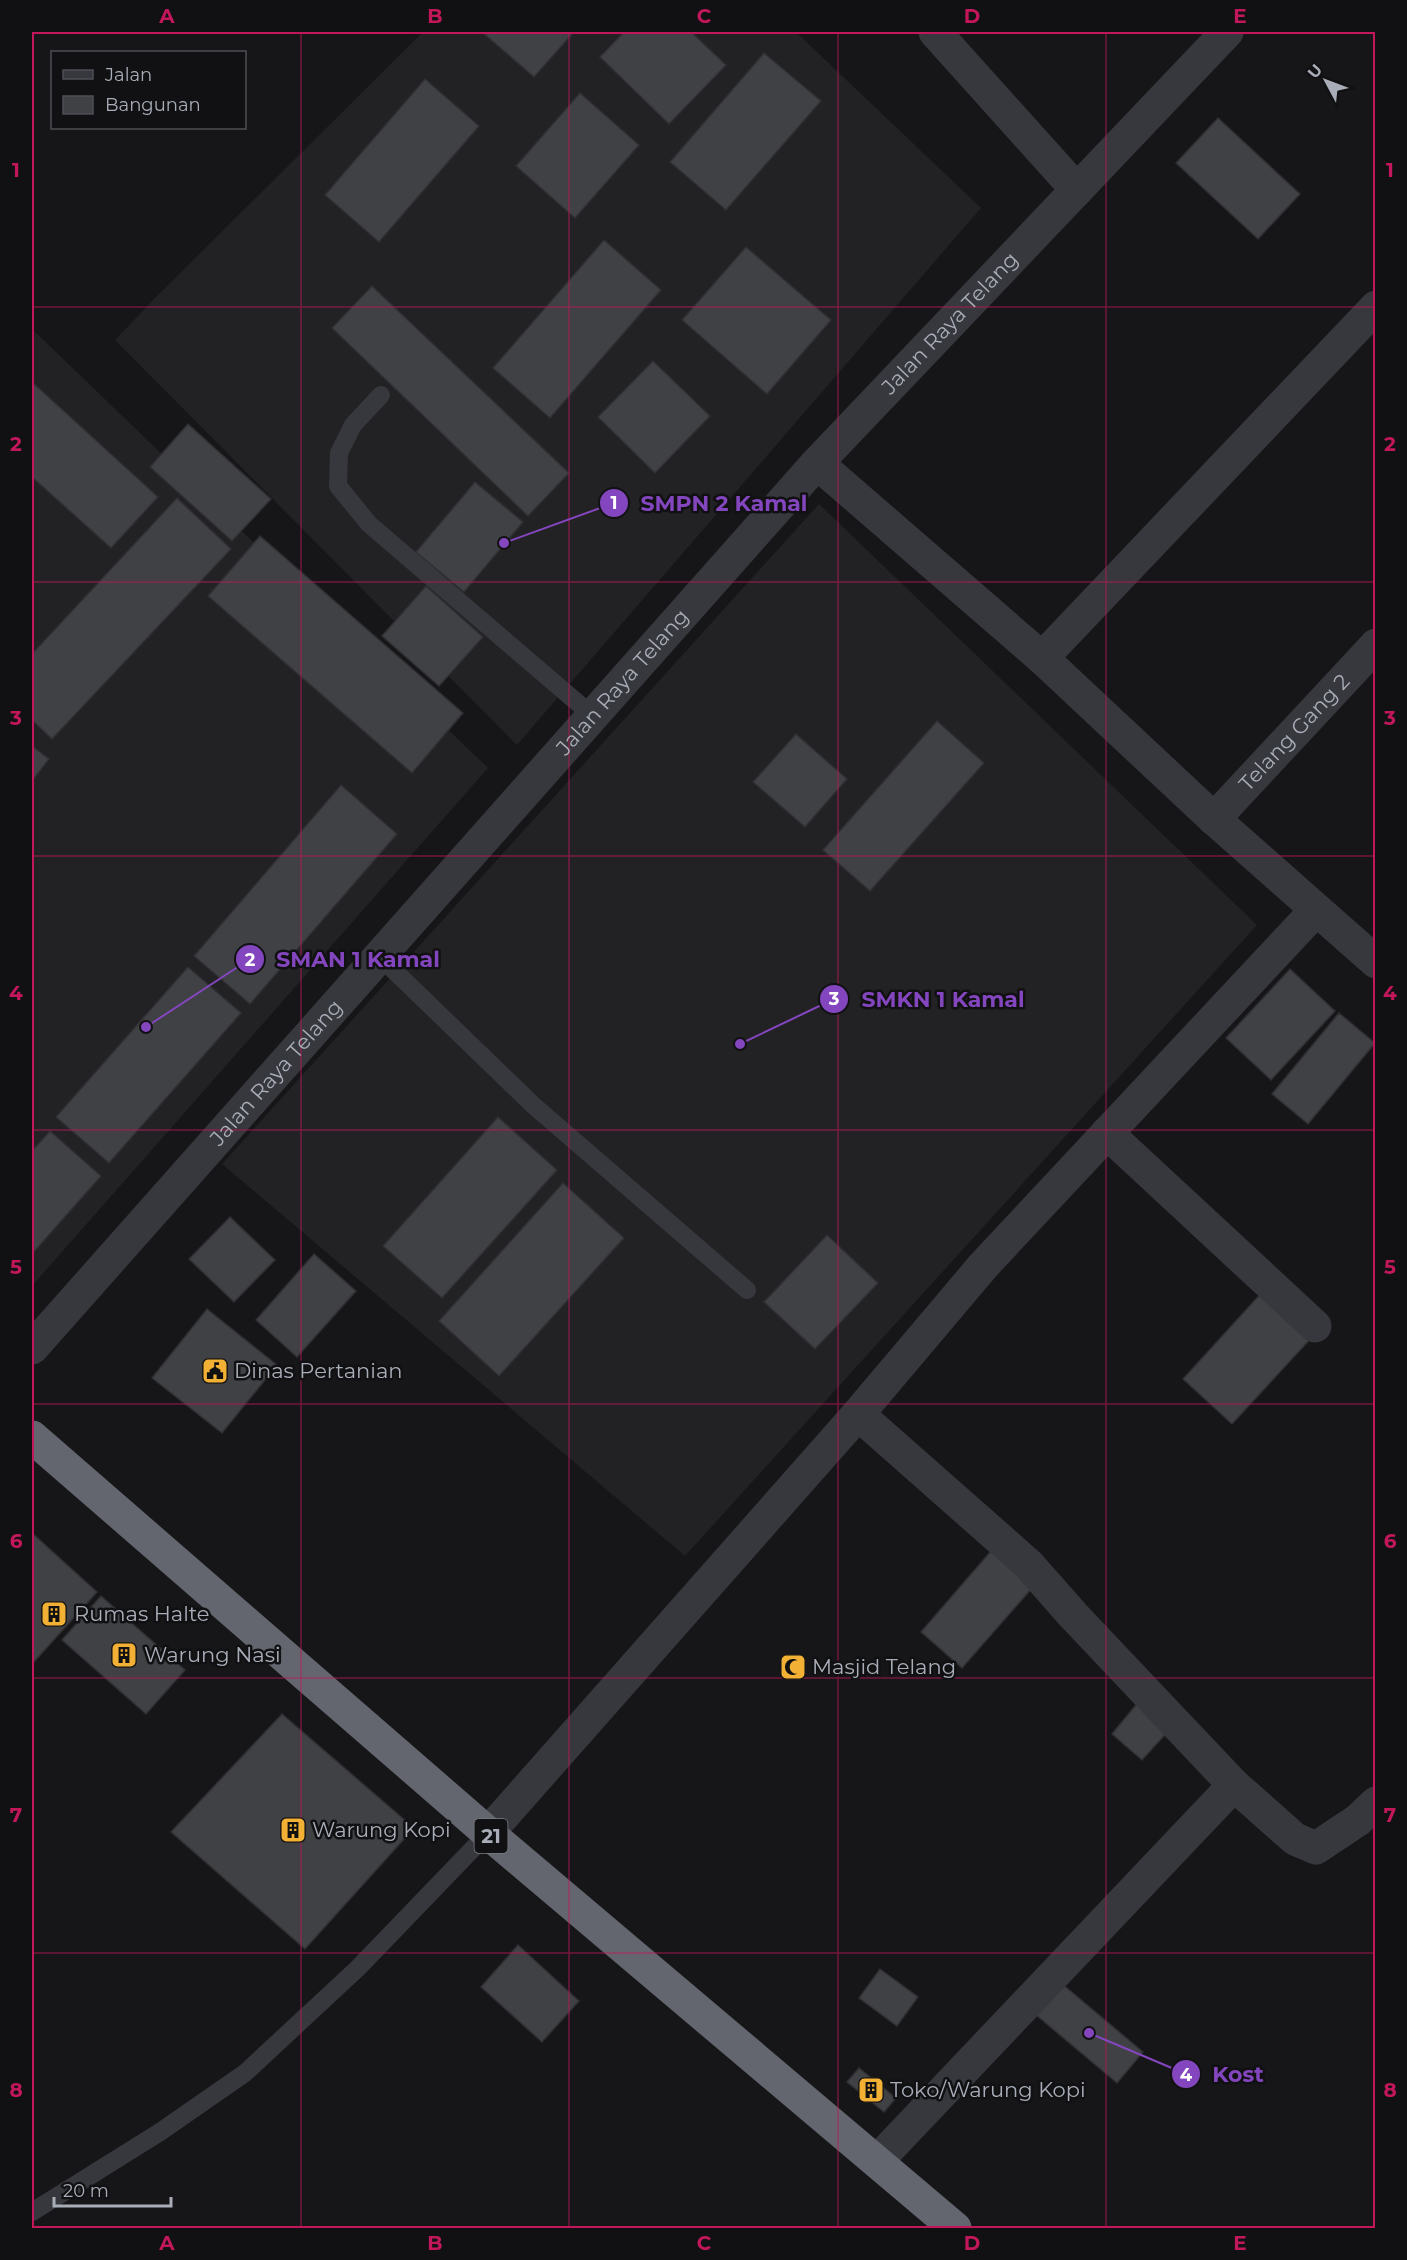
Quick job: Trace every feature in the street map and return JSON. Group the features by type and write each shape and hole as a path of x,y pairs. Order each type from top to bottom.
{"highway":[{"name":"21","path":"32,1437 488,1833 955,2229"}],"street":[{"path":"935,32 1077,190"},
{"name":"Jalan Raya Telang","path":"32,1348 817,463 1227,32"},
{"path":"1042,658 1376,307"},
{"path":"817,463 1042,658 1214,819 1376,962"},
{"name":"Telang Gang 2","path":"1214,819 1376,645"},
{"path":"488,1833 858,1414 983,1266 1316,910"},
{"path":"1107,1133 1316,1326"},
{"path":"858,1414 1028,1564 1081,1624 1234,1785 1295,1839 1316,1848 1358,1820 1376,1803"},
{"path":"877,2161 1234,1785"}],"lane":[{"path":"381,395 353,425 339,453 338,486 369,524 593,716"},
{"path":"380,957 533,1105 747,1290"},
{"path":"32,2212 160,2132 245,2073 358,1968 488,1833"}],"shaded area":[{"path":"423,32 796,32 981,208 517,745 115,340"},
{"path":"32,329 488,768 32,1286"},
{"path":"819,504 1257,925 685,1556 222,1164"}],"building":[{"path":"482,32 574,32 534,77"},
{"path":"624,32 691,32 726,65 669,124 600,57"},
{"path":"764,53 821,101 726,210 670,162"},
{"path":"425,79 479,126 379,242 325,195"},
{"path":"580,93 639,145 575,218 516,166"},
{"path":"1218,118 1300,194 1258,239 1176,163"},
{"path":"604,240 661,290 550,418 493,368"},
{"path":"746,247 831,320 767,394 682,320"},
{"path":"372,286 569,473 528,516 332,328"},
{"path":"653,361 710,416 655,473 598,417"},
{"path":"32,382 158,497 111,548 32,477"},
{"path":"188,424 271,499 232,541 150,467"},
{"path":"475,482 523,522 464,592 416,552"},
{"path":"177,498 231,549 52,739 32,720 32,654"},
{"path":"260,536 463,713 412,773 208,596"},
{"path":"426,586 483,637 439,686 382,636"},
{"path":"937,721 984,763 870,891 823,850"},
{"path":"796,734 847,779 805,827 753,782"},
{"path":"32,746 49,759 32,781"},
{"path":"341,785 397,834 250,1004 194,956"},
{"path":"188,967 241,1013 109,1163 56,1117"},
{"path":"1290,969 1335,1011 1271,1080 1226,1038"},
{"path":"1339,1013 1375,1043 1308,1124 1272,1094"},
{"path":"498,1117 557,1170 442,1298 383,1246"},
{"path":"50,1131 101,1176 32,1254 32,1151"},
{"path":"563,1183 624,1238 499,1376 439,1321"},
{"path":"230,1217 275,1260 234,1302 189,1259"},
{"path":"827,1235 878,1283 815,1349 764,1302"},
{"path":"314,1254 356,1291 297,1357 256,1320"},
{"path":"1265,1289 1314,1335 1232,1424 1183,1379"},
{"name":"Dinas Pertanian","path":"207,1309 277,1365 222,1433 152,1378"},
{"name":"Rumas Halte","path":"32,1533 97,1592 32,1664"},
{"path":"991,1551 1033,1587 962,1668 921,1632"},
{"name":"Warung Nasi","path":"101,1596 185,1670 146,1714 62,1640"},
{"path":"1140,1700 1171,1728 1142,1760 1112,1734"},
{"name":"Warung Kopi","path":"282,1714 414,1828 305,1949 171,1832"},
{"path":"518,1945 579,2001 542,2042 481,1987"},
{"path":"880,1969 918,1997 897,2026 859,1998"},
{"path":"1061,1983 1143,2052 1117,2083 1035,2014"},
{"name":"Toko/Warung Kopi","path":"859,2068 896,2098 884,2112 847,2082"}],"place":[{"name":"SMPN 2 Kamal","path":"504,543"},
{"name":"SMAN 1 Kamal","path":"146,1027"},
{"name":"SMKN 1 Kamal","path":"740,1044"},
{"name":"Dinas Pertanian","path":"215,1371"},
{"name":"Rumas Halte","path":"54,1614"},
{"name":"Warung Nasi","path":"124,1655"},
{"name":"Masjid Telang","path":"793,1667"},
{"name":"Warung Kopi","path":"293,1830"},
{"name":"Kost","path":"1089,2033"},
{"name":"Toko/Warung Kopi","path":"871,2090"}]}
